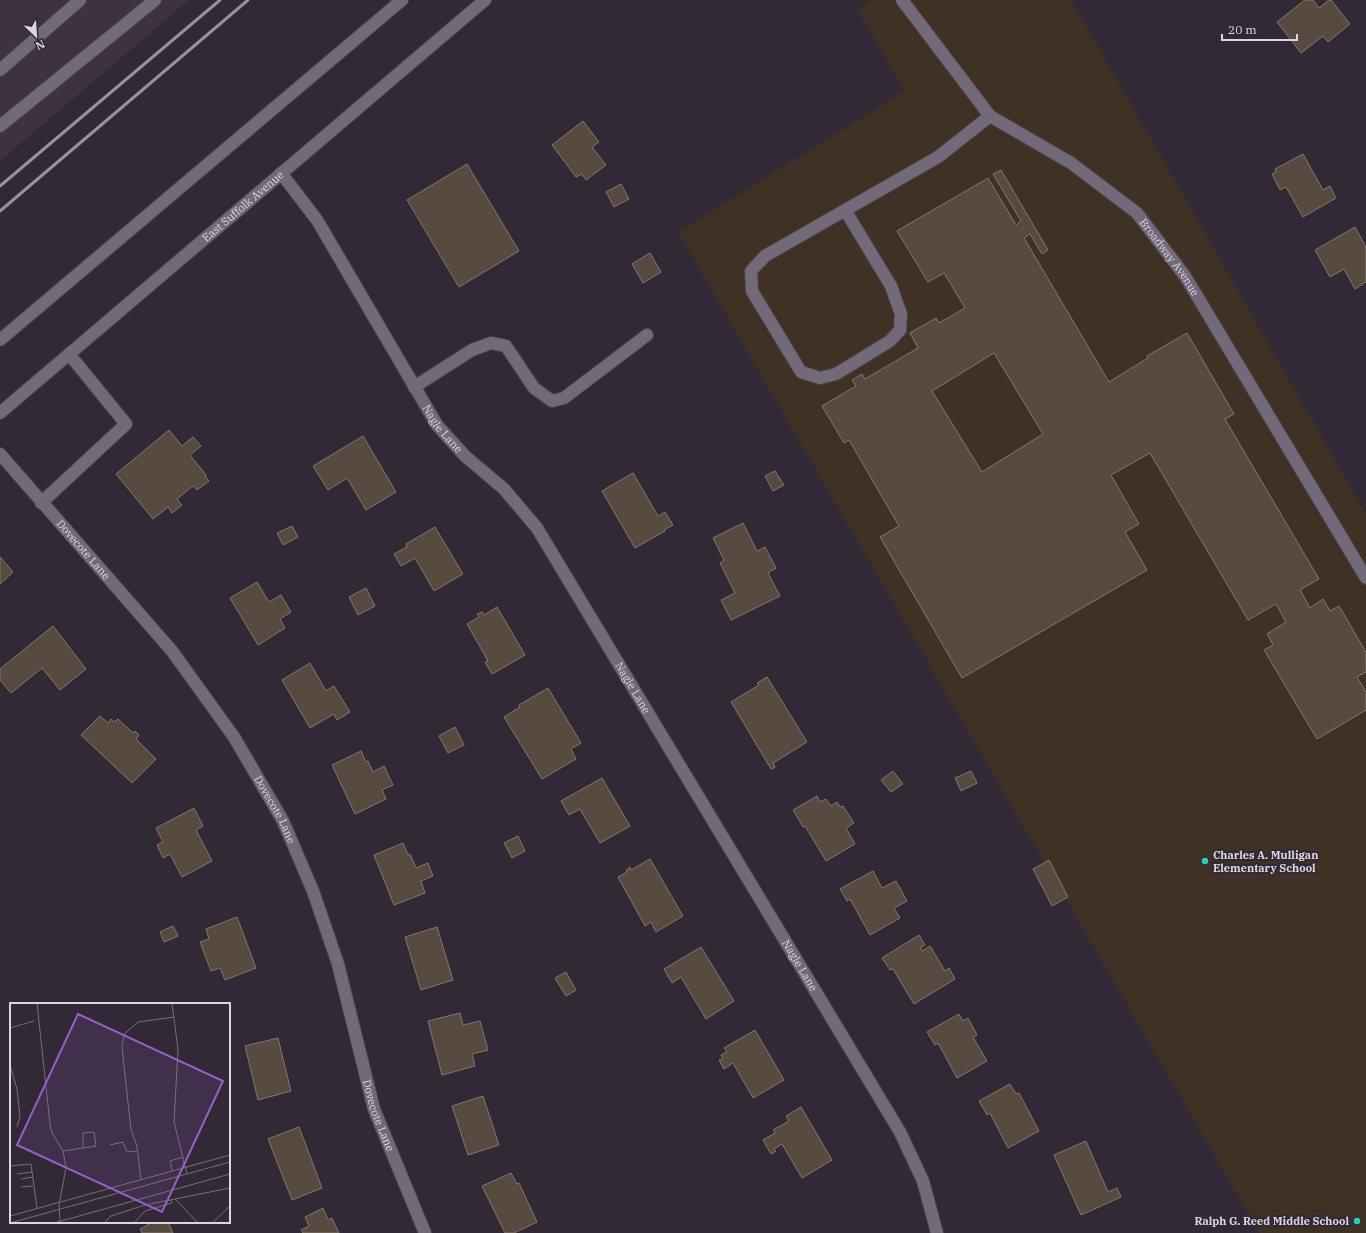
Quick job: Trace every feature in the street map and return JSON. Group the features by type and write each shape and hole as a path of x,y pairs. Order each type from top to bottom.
{"street":[{"path":"0,70 80,0"},
{"path":"0,126 155,0"},
{"path":"0,340 402,0"},
{"name":"East Suffolk Avenue","path":"0,413 485,0"},
{"name":"Broadway Avenue","path":"902,0 990,116 1071,163 1137,212 1185,276 1366,578"},
{"path":"846,210 892,286 900,314 900,330 890,341 836,374 820,378 801,372 752,291 751,271 765,256 938,157 990,116"},
{"name":"Nagle Lane","path":"281,173 317,220 437,425 465,456 504,489 537,528 900,1132 923,1181 937,1233"},
{"path":"414,387 472,350 491,343 506,346 534,388 552,401 564,398 647,335"},
{"path":"41,503 126,424 69,354"},
{"name":"Dovecote Lane","path":"0,454 41,503 172,651 234,737 283,822 313,891 338,964 374,1109 425,1233"}],"shaded area":[{"path":"0,0 189,0 0,161"},
{"name":"Charles A. Mulligan Elementary School","path":"871,0 1071,0 1366,514 1366,1233 1260,1233 678,232 905,91 857,9"}],"building":[{"path":"1305,0 1313,0 1319,8 1331,0 1350,24 1328,42 1323,36 1301,53 1277,22"},
{"path":"583,121 599,142 592,147 606,165 586,180 582,174 576,177 552,145"},
{"path":"1303,154 1323,190 1330,186 1336,198 1303,217 1286,187 1280,190 1272,174 1276,172 1275,169"},
{"path":"467,164 519,251 459,287 407,200"},
{"path":"1001,170 1048,250 1042,254 1030,234 1024,238 1109,382 1148,358 1147,356 1187,333 1234,414 1225,419 1319,579 1300,590 1310,608 1323,599 1330,611 1339,606 1366,652 1366,672 1357,677 1366,692 1366,710 1317,739 1264,650 1273,645 1267,634 1286,622 1276,604 1248,620 1150,453 1111,475 1139,524 1125,532 1147,570 962,678 880,537 899,526 849,440 844,443 822,406 856,386 852,380 862,374 865,379 918,348 910,333 936,318 939,323 965,308 944,273 928,282 897,231 988,178 1016,225 1021,221 993,174","holes":["994,353 1043,434 982,472 932,391"]},
{"path":"621,184 629,199 614,207 606,192"},
{"path":"1355,227 1366,247 1366,282 1355,289 1344,269 1330,277 1315,250"},
{"path":"650,253 661,272 643,283 632,264"},
{"path":"169,430 182,446 193,437 201,446 190,455 209,481 197,490 193,486 177,499 182,505 172,513 168,507 153,519 116,474"},
{"path":"363,436 396,492 366,510 347,478 328,490 313,466"},
{"path":"775,471 784,485 773,491 765,476"},
{"path":"633,473 658,516 665,512 673,525 635,548 602,491"},
{"path":"743,523 757,551 765,547 776,568 768,573 780,596 731,620 721,600 735,593 720,563 724,560 713,538"},
{"path":"292,526 298,537 283,545 277,533"},
{"path":"435,527 463,574 434,591 415,558 401,566 394,554 407,547 406,544"},
{"path":"0,557 13,572 0,584"},
{"path":"257,582 269,602 281,595 291,612 280,619 285,628 258,645 230,598"},
{"path":"366,588 375,606 358,615 349,597"},
{"path":"497,607 525,655 492,674 485,662 488,661 467,624 479,617 477,614 482,612 484,615"},
{"path":"53,626 86,669 60,690 42,668 11,693 0,680 0,669"},
{"path":"310,663 326,691 334,686 350,712 337,720 334,714 310,728 282,680"},
{"path":"767,677 807,742 773,763 775,767 771,769 731,702 759,685 757,683"},
{"path":"548,688 581,743 571,749 576,759 542,779 504,717 520,707 519,705"},
{"path":"100,716 108,723 111,719 114,722 118,719 133,733 135,731 139,735 136,739 156,759 132,783 81,735"},
{"path":"455,727 464,745 448,753 439,736"},
{"path":"361,751 373,772 384,766 393,785 382,790 386,799 355,814 332,765"},
{"path":"893,771 903,784 891,792 881,780"},
{"path":"971,771 977,783 961,791 955,778"},
{"path":"602,778 630,826 600,843 580,809 569,815 561,801"},
{"path":"817,796 820,802 826,799 831,806 837,802 840,807 843,806 854,823 846,828 855,844 826,861 805,826 803,827 793,810"},
{"path":"194,808 203,826 196,830 212,861 182,877 170,854 163,858 157,845 163,842 156,828"},
{"path":"518,836 525,851 512,858 504,843"},
{"path":"403,843 416,868 428,863 433,876 421,881 425,893 394,905 374,855"},
{"path":"650,859 683,916 656,932 651,922 645,926 618,877 627,872 626,870 630,867 631,870"},
{"path":"1049,860 1068,897 1052,906 1033,869"},
{"path":"873,871 882,888 896,881 907,901 894,908 900,918 870,935 850,899 847,901 840,889"},
{"path":"237,917 256,968 225,980 220,968 211,971 200,942 209,939 206,929"},
{"path":"173,926 178,936 164,942 160,932"},
{"path":"437,927 453,980 421,990 405,937"},
{"path":"919,935 925,945 920,948 922,951 930,946 945,971 949,968 955,979 914,1004 893,969 890,970 882,958"},
{"path":"701,947 734,1001 706,1019 681,977 672,983 664,969"},
{"path":"566,972 576,990 566,996 555,978"},
{"path":"460,1013 463,1025 480,1021 488,1050 472,1054 475,1066 442,1075 428,1021"},
{"path":"959,1014 963,1021 968,1018 977,1035 973,1037 987,1061 957,1078 938,1043 935,1045 927,1032"},
{"path":"755,1030 784,1080 753,1098 733,1063 724,1069 719,1060 723,1059 721,1055 727,1052 724,1048"},
{"path":"278,1038 291,1091 258,1100 245,1046"},
{"path":"1010,1084 1016,1094 1019,1093 1039,1131 1008,1148 990,1113 987,1115 979,1101"},
{"path":"483,1096 499,1145 468,1155 452,1106"},
{"path":"801,1107 832,1160 802,1178 782,1144 774,1149 776,1151 771,1154 763,1140 775,1133 773,1130 789,1121 786,1116"},
{"path":"299,1127 322,1188 292,1200 268,1139"},
{"path":"1086,1141 1108,1192 1117,1188 1121,1197 1081,1215 1054,1155"},
{"path":"511,1173 517,1184 519,1183 537,1222 514,1233 505,1233 482,1186"},
{"path":"323,1208 328,1220 332,1218 339,1233 303,1233 301,1230 309,1226 305,1217"},
{"path":"147,1223 168,1223 173,1233 142,1233 140,1229 148,1225"}],"railway":[{"path":"0,186 220,0"},
{"path":"0,211 248,0"}],"place":[{"name":"Charles A. Mulligan Elementary School","path":"1205,861"},
{"name":"Ralph G. Reed Middle School","path":"1357,1221"}]}
